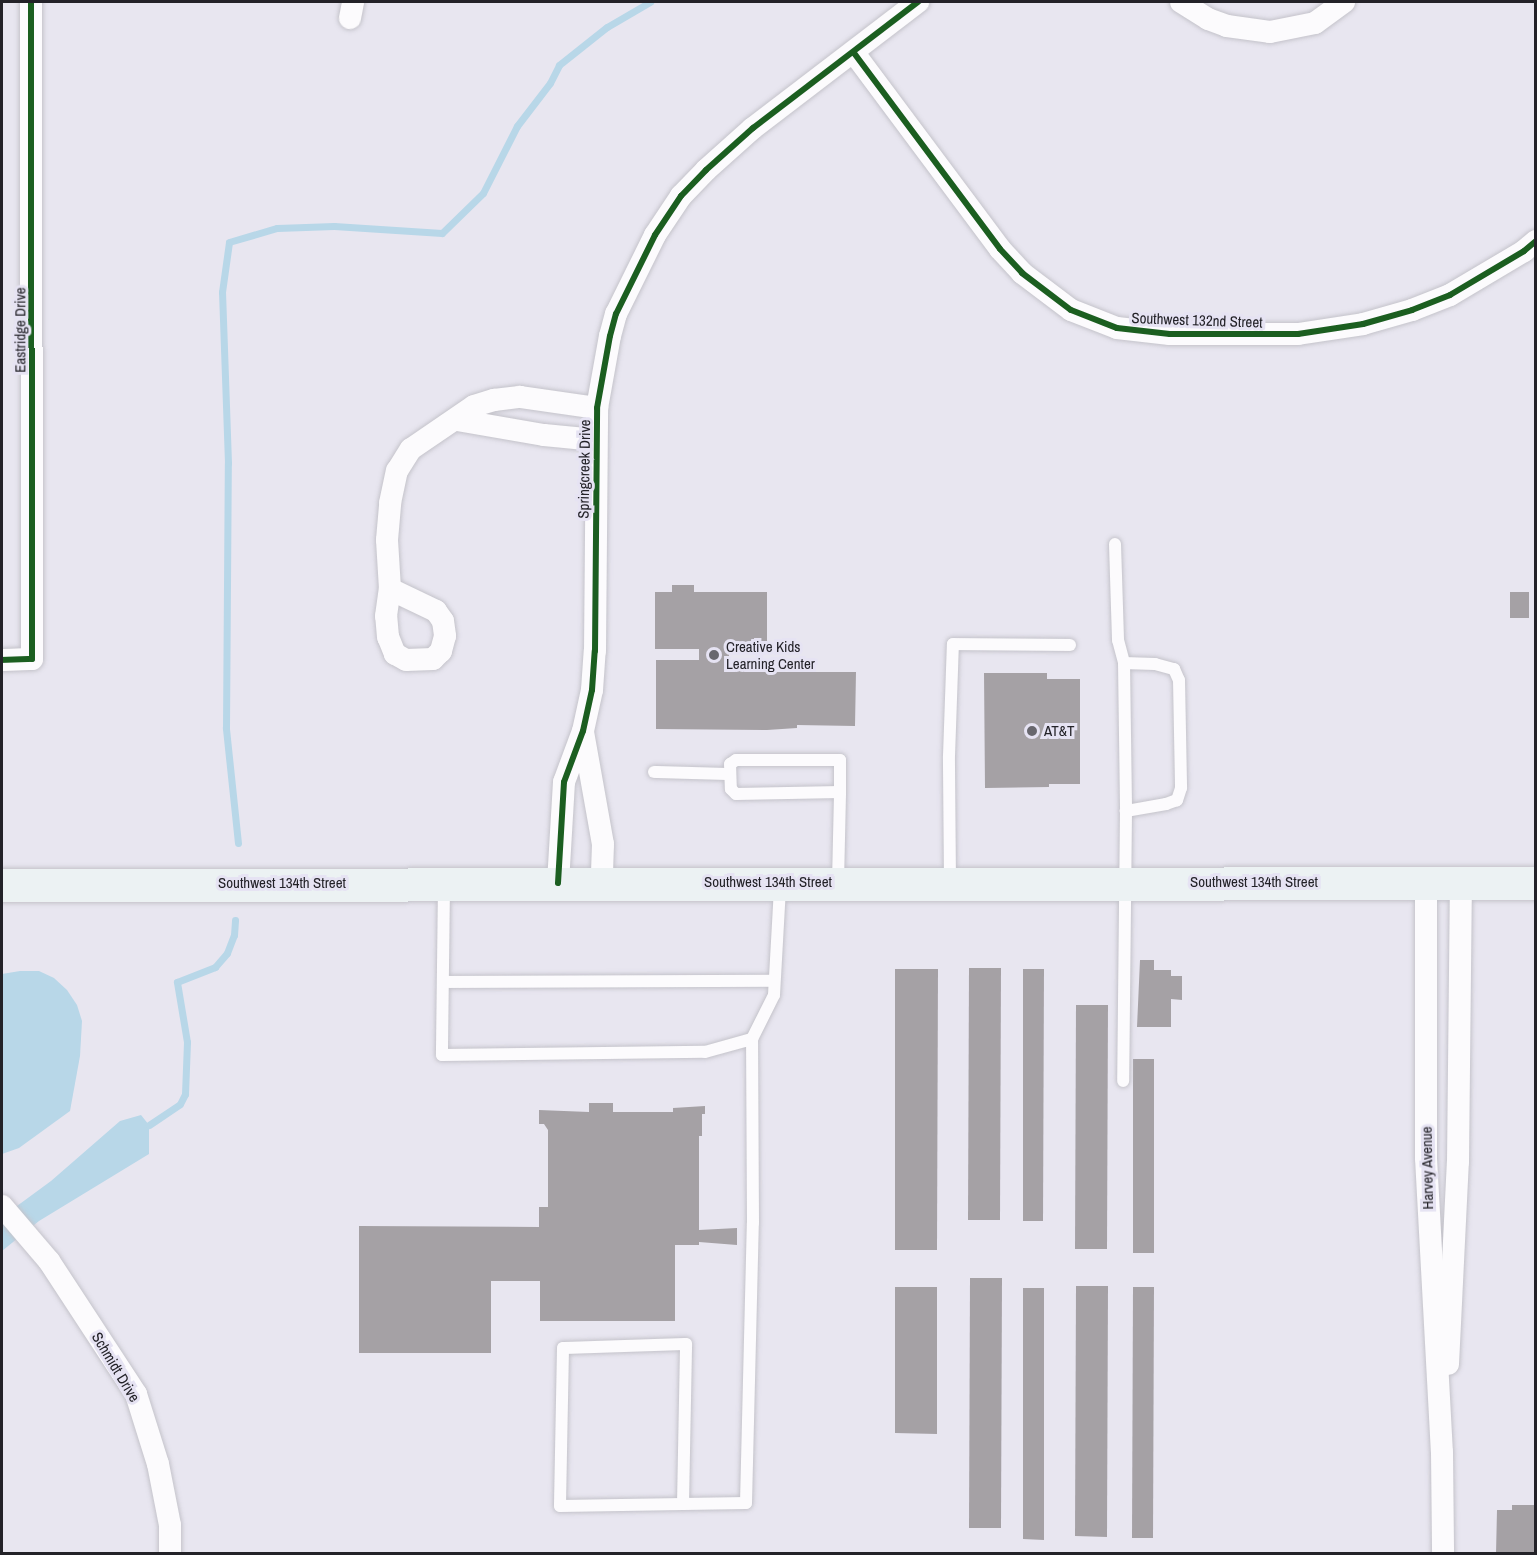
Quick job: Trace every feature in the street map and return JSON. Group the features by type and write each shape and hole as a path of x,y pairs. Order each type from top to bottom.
{"main road":[{"name":"Southwest 134th Street","path":"2,885 602,882 1536,882"}],"street":[{"name":"Eastridge Drive","path":"2,660 32,659 32,2"},
{"name":"Springcreek Drive","path":"558,883 564,782 583,731 592,690 595,651 597,408 616,314 637,267 681,196 753,128 918,2"},
{"path":"1181,2 1208,19 1227,26 1270,32 1315,23 1344,2"},
{"name":"Southwest 132nd Street","path":"854,53 1000,249 1022,273 1071,310 1117,328 1170,334 1298,334 1329,331 1412,310 1450,295 1532,253"},
{"path":"390,589 387,540 390,503 397,471 411,449 457,420 474,406 520,397 597,408"},
{"path":"457,420 544,435 596,440"},
{"name":"Springcreek Drive","path":"583,731 603,844 602,882"},
{"name":"Harvey Avenue","path":"1425,882 1425,1158 1442,1452 1443,1554"},
{"name":"Harvey Avenue","path":"1442,1452 1455,1256 1461,883"},
{"name":"Schmidt Drive","path":"3,1207 49,1261 136,1394 158,1464 170,1525 170,1554"}],"lane":[{"path":"1115,544 1118,640 1124,663 1126,811 1123,1081"},
{"path":"950,882 949,756 953,644 1070,645"},
{"path":"1124,663 1155,664 1174,669 1179,680 1181,788 1177,800 1126,811"},
{"path":"838,882 840,792 838,758 736,760 730,764 731,789 736,794 840,792"},
{"path":"654,772 730,774"},
{"path":"683,1504 686,1344 563,1347 560,1506 746,1503 753,1223 752,1039 774,995 781,882"},
{"path":"444,883 442,1055 705,1052 752,1039"},
{"path":"443,982 774,981"}],"water":[{"path":"39,971 54,978 67,990 77,1005 82,1021 80,1056 70,1111 19,1148 2,1154 2,974"},
{"path":"141,1115 149,1125 149,1154 39,1221 2,1251 2,1217 51,1181 120,1121"}],"building":[{"name":"Creative Kids Learning Center","path":"672,585 694,585 694,592 767,592 767,649 729,649 729,668 752,668 752,672 856,672 855,726 797,725 797,728 767,730 656,729 656,660 699,660 699,649 655,649 655,592 672,592"},
{"path":"1510,592 1529,592 1529,618 1510,618"},
{"name":"AT&T","path":"984,673 1047,673 1047,679 1080,679 1080,784 985,788"},
{"path":"1140,960 1154,960 1154,970 1171,970 1171,976 1182,976 1182,1000 1171,999 1171,1027 1137,1027"},
{"path":"969,968 1001,968 1000,1220 968,1220"},
{"path":"895,969 938,969 937,1250 895,1250"},
{"path":"1023,969 1044,969 1043,1221 1023,1221"},
{"path":"1076,1005 1108,1005 1107,1249 1075,1249"},
{"path":"1133,1059 1154,1059 1154,1253 1133,1253"},
{"path":"589,1103 613,1103 613,1112 673,1112 673,1108 705,1106 705,1114 702,1114 702,1136 699,1136 699,1230 737,1228 737,1245 699,1242 699,1245 675,1245 675,1321 540,1321 540,1281 491,1281 491,1353 359,1353 359,1226 539,1227 539,1207 548,1207 548,1130 544,1124 539,1124 539,1110 589,1112"},
{"path":"970,1278 1002,1278 1001,1528 969,1528"},
{"path":"1076,1286 1108,1286 1107,1537 1075,1536"},
{"path":"895,1287 937,1287 937,1434 895,1433"},
{"path":"1133,1287 1154,1287 1153,1538 1132,1538"},
{"path":"1023,1288 1044,1288 1044,1540 1023,1539"},
{"path":"1512,1505 1536,1505 1536,1554 1496,1554 1497,1510 1512,1510"}],"waterway":[{"path":"238,843 226,728 228,463 222,292 229,242 277,228 334,226 442,233 483,193 517,126 550,83 559,65 607,27 650,2"},
{"path":"149,1125 180,1104 185,1094 187,1042 177,982 215,967 227,953 234,935 235,920"}],"cycle path":[{"path":"2,660 32,659 31,2"},
{"path":"558,883 564,782 583,731 592,690 595,651 597,408 616,314 655,235 681,196 706,170 753,128 918,2"},
{"path":"854,53 1000,249 1022,273 1071,310 1117,328 1170,334 1298,334 1363,324 1412,310 1450,295 1524,251 1536,241"}],"place":[{"name":"Creative Kids Learning Center","path":"714,655"},
{"name":"AT&T","path":"1032,731"}]}
